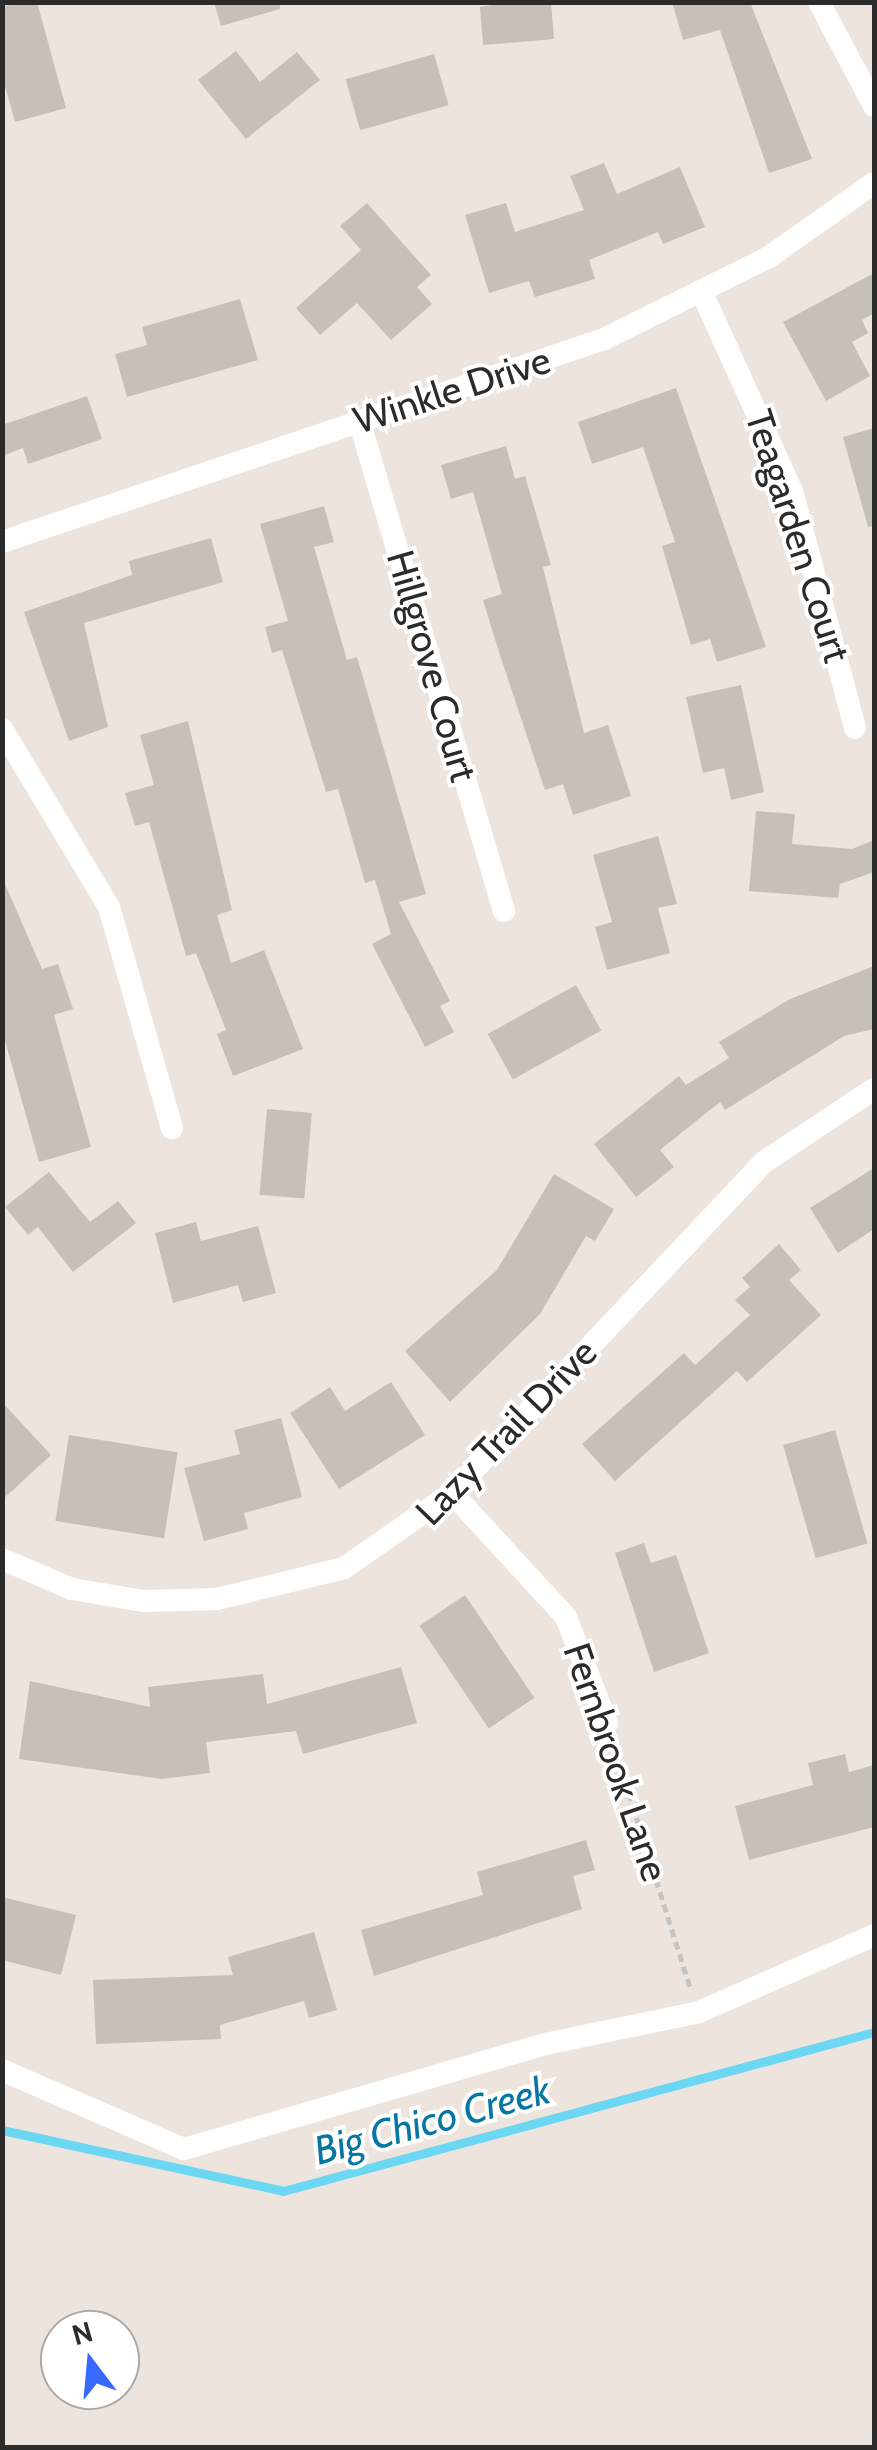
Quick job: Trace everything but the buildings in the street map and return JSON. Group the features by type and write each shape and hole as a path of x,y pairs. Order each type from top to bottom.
{"street":[{"path":"819,2 874,106"},
{"name":"Winkle Drive","path":"2,542 604,339 703,294 874,183"},
{"name":"Teagarden Court","path":"703,294 792,492 856,728"},
{"name":"Hillgrove Court","path":"359,420 504,911"},
{"path":"2,730 108,907 172,1128"},
{"name":"Lazy Trail Drive","path":"2,1559 72,1589 217,1600 344,1568 452,1493 764,1162 874,1089"},
{"name":"Fernbrook Lane","path":"452,1493 566,1617 607,1723"},
{"path":"2,2070 184,2149 545,2044 698,2012 874,1935"}],"path":[{"name":"Fernbrook Lane","path":"607,1723 698,2012"}],"waterway":[{"name":"Big Chico Creek","path":"2,2130 283,2191 874,2032"}]}
